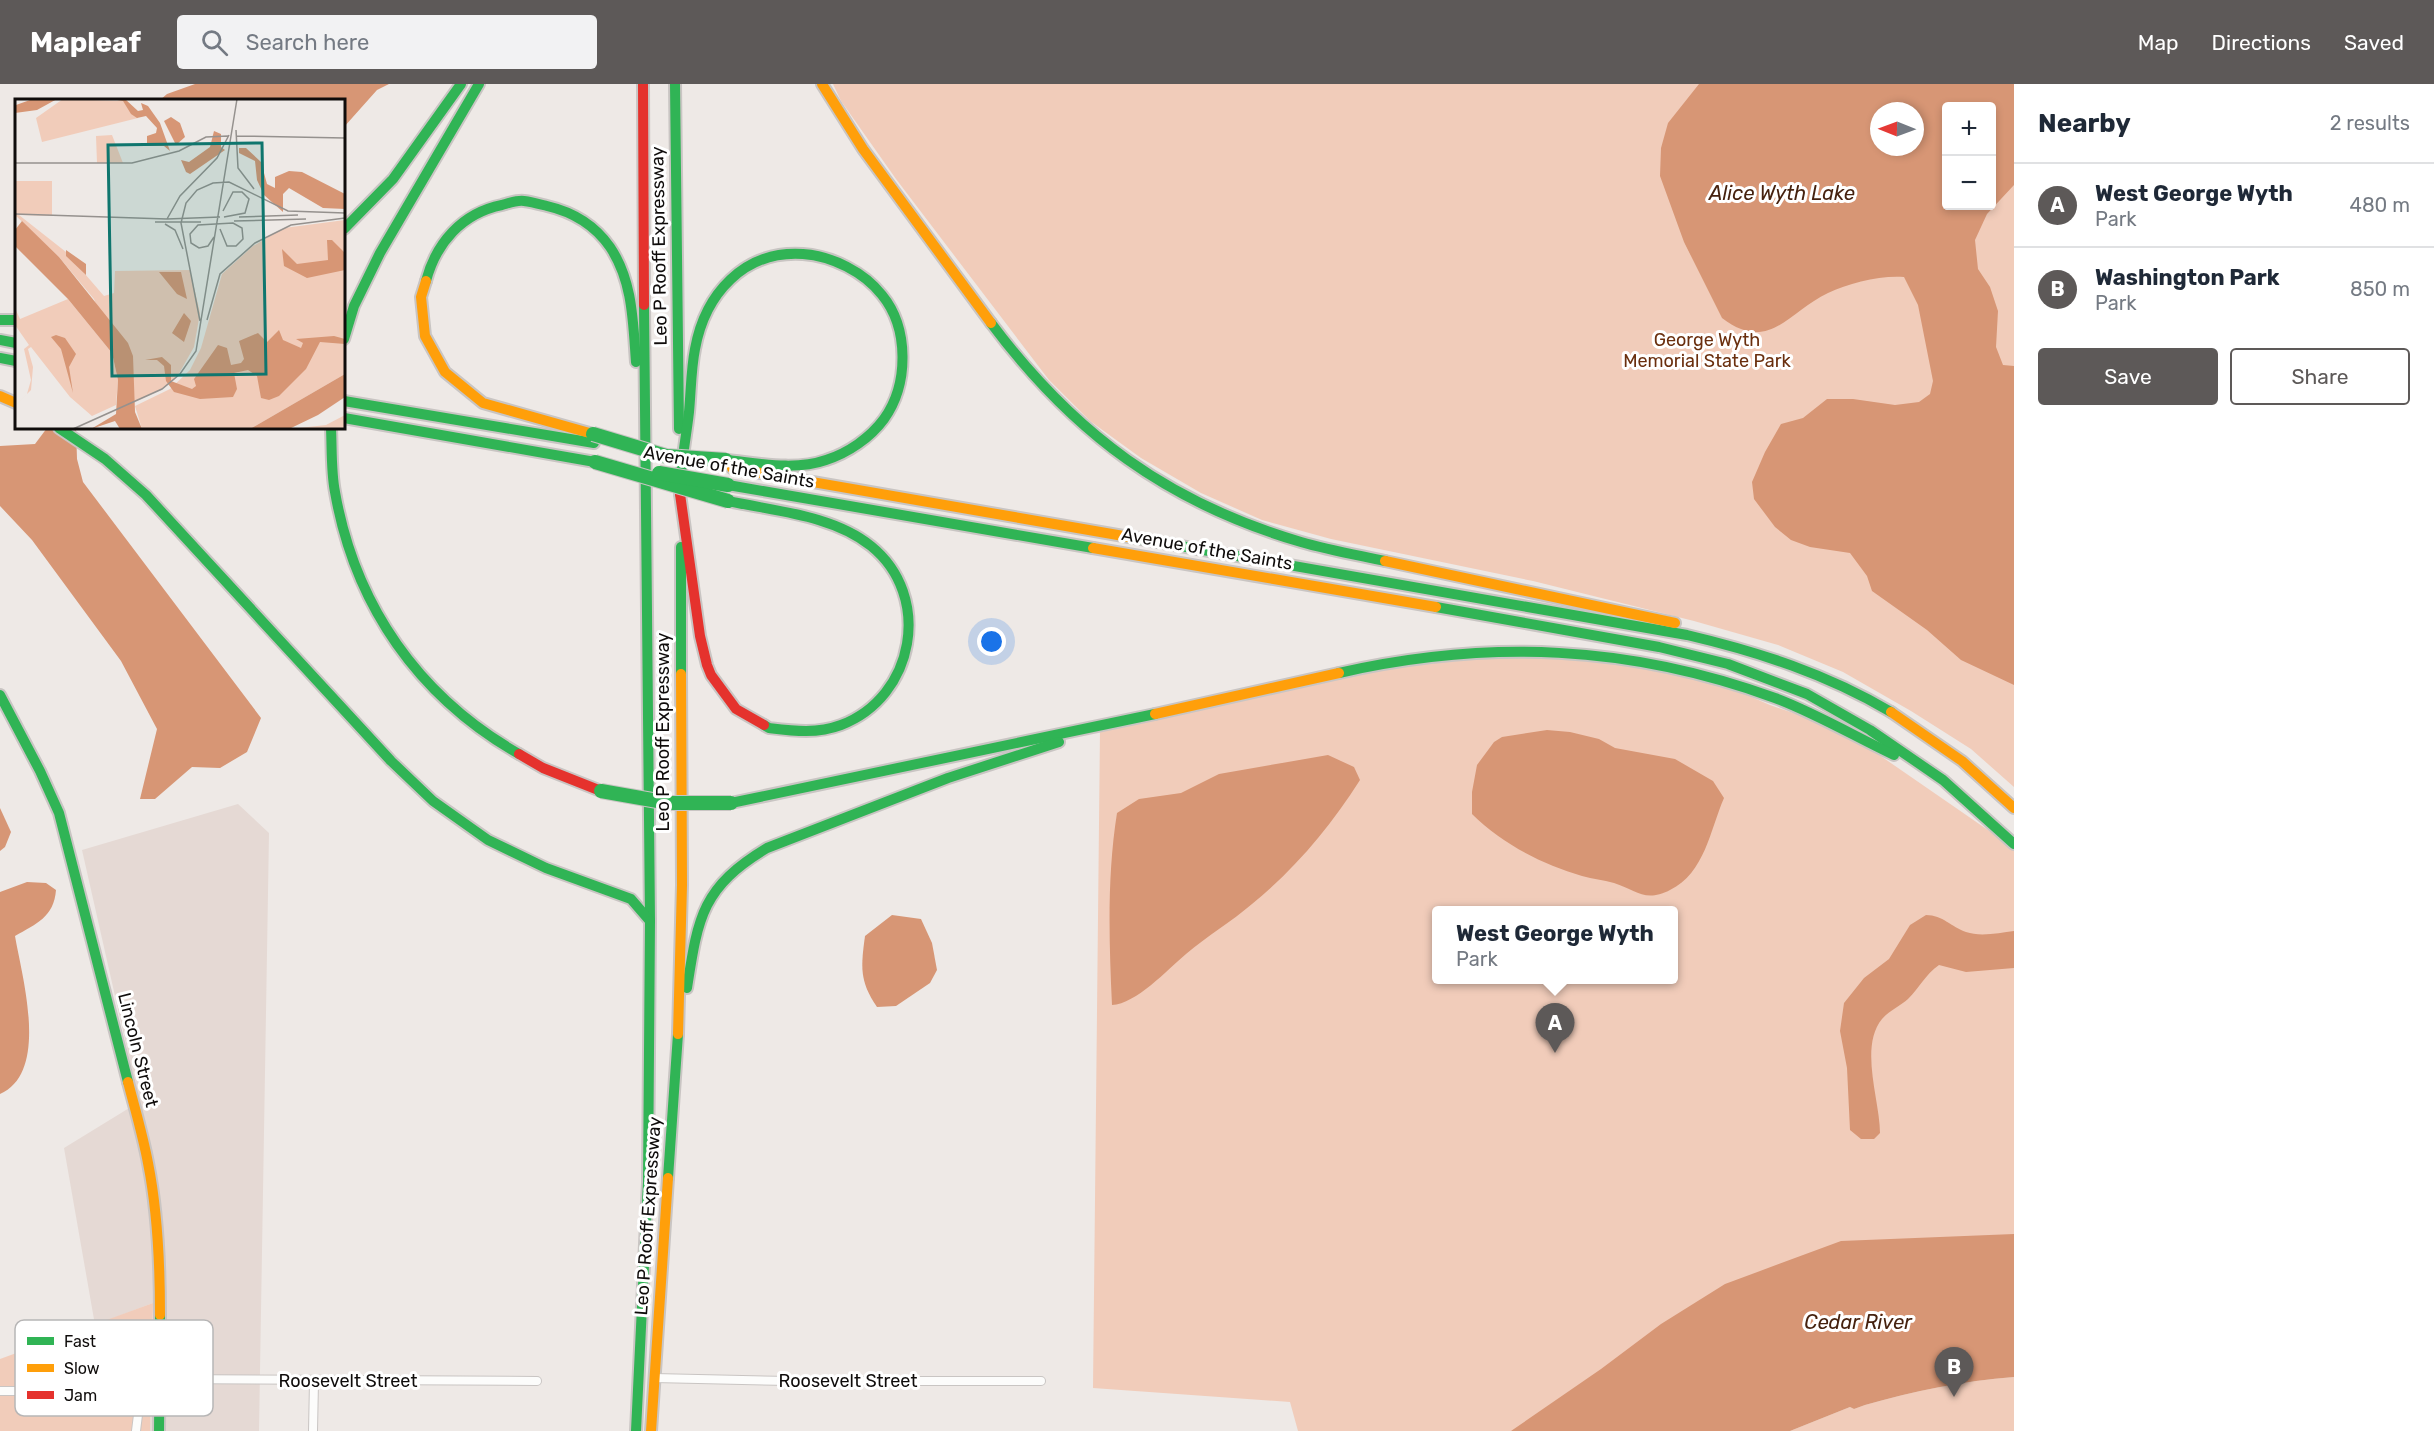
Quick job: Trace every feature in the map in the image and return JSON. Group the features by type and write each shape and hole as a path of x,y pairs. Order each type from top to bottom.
{"main road":[{"path":"345,228 390,183 461,84"},
{"path":"345,336 354,306 380,252 479,84"},
{"name":"Leo P Rooff Expressway","path":"636,1431 648,1182 650,921 644,425 643,84"},
{"name":"Leo P Rooff Expressway","path":"651,1431 678,1034 682,885 675,84"},
{"path":"822,84 874,165 1033,377 1090,432 1140,469 1185,497 1252,528 1303,543 1674,623 1754,645 1815,673"},
{"path":"594,439 483,403 469,395 448,377 428,347 420,310 422,287 429,264 448,234 466,219 486,208 523,201 548,204 582,219 609,244 622,269 626,284 644,425"},
{"path":"595,462 728,501 842,529 868,543 895,572 902,586 910,619 908,651 890,689 860,716 847,724 819,732 785,731 756,722 730,702 719,690 702,651 680,492 698,330 715,295 742,269 768,257 798,253 840,261 852,268 876,287 884,297 893,313 904,348 904,364 899,390 884,420 862,443 825,460 798,464 727,464"},
{"path":"0,340 15,343"},
{"path":"0,358 15,361"},
{"path":"0,396 15,403"},
{"path":"345,401 594,439"},
{"name":"Avenue of the Saints","path":"345,418 1476,614 1689,654 1756,674 1807,694 1869,730 1943,780 2014,844"},
{"path":"60,429 105,459 146,495 390,761 433,801 488,840 515,854 546,868 631,899 650,921"},
{"path":"331,429 332,464 341,521 360,582 387,632 421,677 456,712 512,753 573,782 601,791 669,803 731,803 1147,716 1317,676 1409,658 1474,651 1513,650 1592,654 1636,660 1701,675 1776,698 1943,780"},
{"name":"Avenue of the Saints","path":"594,439 666,456 727,464 1657,628 1736,647 1815,673 1909,724 1942,746 2014,808"},
{"name":"Lincoln Street","path":"0,695 59,813 148,1161 157,1226 159,1320"},
{"path":"678,1034 699,919 718,884 750,857 777,844 962,773 1029,750 1147,716"},
{"name":"Lincoln Street","path":"159,1416 159,1431"}],"street":[{"name":"Roosevelt Street","path":"654,1378 790,1382 1041,1381"},
{"name":"Roosevelt Street","path":"213,1380 537,1381"},
{"path":"313,1431 314,1382"},
{"path":"136,1431 137,1416"}],"shaded area":[{"path":"238,804 269,833 259,1431 150,1431 150,1416 213,1416 213,1320 153,1320 153,1303 108,1320 94,1320 64,1148 139,1102 82,850"}],"green space":[{"name":"George Wyth Memorial State Park","path":"833,84 2014,84 2014,787 1971,749 1911,711 1843,672 1778,645 1694,621 1533,581 1331,539 1262,520 1201,493 1141,458 1090,421 1049,380 896,179 841,101"},
{"path":"1475,651 1592,654 1701,675 1770,705 1843,730 2014,848 2014,1258 1556,1431 1298,1431 1290,1402 1093,1388 1100,730 1309,678"},
{"path":"153,1303 153,1320 107,1320"},
{"path":"15,1354 15,1416 150,1416 150,1431 0,1431 0,1359"},
{"path":"2014,1377 2014,1431 1790,1431 1850,1407 1854,1409 1939,1387"}],"water":[{"path":"195,84 389,84 377,90 345,126 345,99 161,99 167,94"},
{"name":"Alice Wyth Lake","path":"1699,84 2014,84 2014,185 1996,204 1996,102 1942,102 1942,210 1991,210 1975,240 1978,269 1990,287 1998,311 1996,347 2003,365 2014,366 2014,685 1961,660 1927,630 1872,591 1867,576 1850,553 1810,547 1791,540 1775,527 1754,499 1752,482 1781,424 1803,418 1827,399 1853,399 1895,405 1919,402 1930,394 1933,381 1918,305 1904,277 1885,277 1855,283 1828,293 1778,326 1766,331 1753,332 1738,328 1722,318 1684,242 1660,176 1661,148 1668,123"},
{"path":"46,429 76,429 77,459 83,482 261,718 247,752 220,768 192,767 155,799 140,799 157,729 121,661 32,540 0,506 0,446 35,444"},
{"path":"1547,730 1570,732 1599,739 1615,748 1675,759 1713,781 1724,798 1699,862 1682,882 1661,894 1647,895 1614,883 1567,871 1509,844 1472,814 1472,792 1477,765 1494,742 1502,737"},
{"path":"1328,755 1354,767 1360,780 1337,814 1311,846 1268,891 1244,911 1194,947 1141,993 1112,1005 1110,885 1117,813 1139,799 1181,793 1219,774"},
{"path":"0,808 11,832 5,847 0,851"},
{"path":"27,882 46,883 56,890 55,899 43,919 15,936 27,998 29,1045 24,1066 15,1083 0,1094 0,892"},
{"path":"892,915 921,919 932,943 937,970 930,983 896,1006 877,1007 864,981 865,936"},
{"path":"1926,915 1942,919 1971,933 1990,934 2014,931 2014,968 1966,972 1939,965 1908,999 1882,1019 1875,1031 1871,1059 1880,1133 1874,1139 1861,1139 1850,1130 1847,1068 1840,1031 1844,1003 1864,978 1889,959 1910,925"},
{"name":"Cedar River","path":"2014,1234 2014,1377 1939,1387 1854,1409 1850,1407 1790,1431 1511,1431 1661,1324 1725,1284 1841,1241"}],"traffic: fast":[{"path":"345,228 393,179 461,84"},
{"path":"345,336 354,306 380,253 479,84"},
{"path":"675,84 679,429"},
{"path":"426,281 430,267 444,242 463,223 475,215 488,209 521,201 566,212 582,220 597,232 618,260 628,288 636,362"},
{"path":"680,494 695,349 700,329 718,294 731,279 746,268 763,259 782,255 814,255 857,272 875,287 891,308 901,340 901,373 898,390 884,419 872,432 850,449 814,463 789,466 726,460"},
{"path":"644,305 650,921"},
{"path":"0,320 15,320"},
{"path":"991,323 1023,363 1090,431 1127,460 1166,485 1208,507 1253,526 1311,545 1385,561"},
{"path":"0,340 15,343"},
{"path":"0,358 15,361"},
{"path":"345,401 594,443"},
{"path":"345,418 595,462"},
{"path":"60,429 105,459 146,495 391,761 433,801 488,840 546,868 631,899 650,921"},
{"path":"331,429 334,484 345,534 358,573 376,610 397,644 422,676 451,705 483,731 519,754"},
{"path":"593,434 666,456 726,460"},
{"path":"595,462 728,501"},
{"path":"659,473 728,485"},
{"path":"728,485 1093,548"},
{"path":"728,501 821,521 856,536 871,546 891,567 903,591 908,617 907,644 899,669 886,692 866,711 841,725 823,730 787,730 769,728 764,725"},
{"path":"1135,538 1687,635 1740,649 1817,675 1891,712"},
{"path":"681,547 681,674"},
{"path":"1436,607 1659,647 1728,664 1807,694 1870,730 1943,780 2014,844"},
{"path":"1339,673 1395,662 1450,655 1505,652 1559,653 1613,658 1667,667 1721,680 1775,698 1819,717 1894,755"},
{"path":"0,695 59,813 128,1082"},
{"path":"731,803 1155,714"},
{"path":"687,988 695,942 707,906 716,891 745,862 767,848 948,778 1059,742"},
{"path":"601,791 669,803 731,803"},
{"path":"636,1431 648,1182 650,921"},
{"path":"668,1178 678,1034"},
{"path":"160,1315 160,1320"},
{"path":"159,1416 159,1431"}],"traffic: slow":[{"path":"822,84 863,149 991,323"},
{"path":"426,281 421,297 425,336 445,372 483,403 593,434"},
{"path":"0,396 15,403"},
{"path":"732,468 1135,538"},
{"path":"1093,548 1436,607"},
{"path":"1385,561 1675,623"},
{"path":"1155,714 1339,673"},
{"path":"678,1034 682,885 681,674"},
{"path":"1891,712 1962,761 2014,808"},
{"path":"128,1082 146,1153 154,1201 159,1258 160,1315"},
{"path":"651,1431 668,1178"}],"traffic: jam":[{"path":"643,84 644,305"},
{"path":"680,494 700,636 707,665 711,675 736,709 764,725"},
{"path":"519,754 543,768 601,791"}],"place":[{"name":"West George Wyth","path":"1555,1053"},
{"name":"Washington Park","path":"1954,1397"}]}
